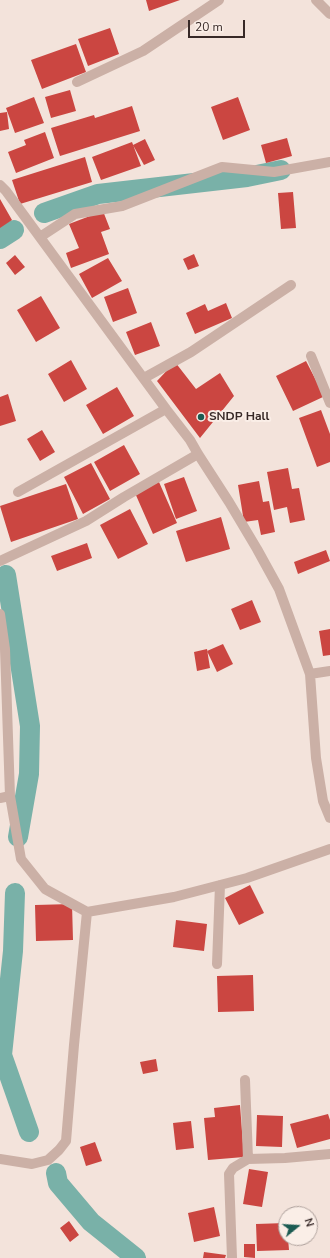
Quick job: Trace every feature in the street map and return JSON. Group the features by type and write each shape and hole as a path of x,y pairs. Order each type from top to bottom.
{"street":[{"path":"77,82 143,51 219,0"},
{"path":"316,0 330,14"},
{"path":"40,237 76,214 122,206 222,167 274,172 330,162"},
{"path":"2,191 40,237 190,440 229,502 279,589 310,674 316,758 323,801 330,818"},
{"path":"144,378 191,352 291,285"},
{"path":"311,356 330,403"},
{"path":"18,492 166,409"},
{"path":"0,561 86,521 198,454"},
{"path":"0,614 3,650 5,797 20,859 45,889 87,912 174,897 247,878 330,849"},
{"path":"310,674 330,671"},
{"path":"217,964 220,885"},
{"path":"0,1160 32,1164 48,1160 66,1141 87,912"},
{"path":"245,1080 248,1159"},
{"path":"232,1258 229,1174 233,1168 248,1159 285,1158 330,1154"}],"building":[{"path":"146,0 180,0 149,11"},
{"path":"110,28 119,54 88,66 78,39"},
{"path":"76,44 86,72 42,89 31,60"},
{"path":"70,90 76,111 51,118 45,97"},
{"path":"34,97 44,123 15,133 6,108"},
{"path":"238,97 250,130 223,140 211,107"},
{"path":"132,106 140,131 60,156 51,128 94,115 95,118"},
{"path":"7,112 9,129 0,131 0,113"},
{"path":"45,132 54,158 16,173 8,152 26,145 24,140"},
{"path":"287,138 292,156 266,163 261,145"},
{"path":"145,139 155,160 144,165 133,145"},
{"path":"132,142 141,166 101,180 92,157"},
{"path":"85,157 92,182 20,204 12,180"},
{"path":"293,192 296,228 281,229 278,193"},
{"path":"0,199 12,220 0,228"},
{"path":"103,211 110,229 101,232 109,254 71,268 66,253 79,248 69,224"},
{"path":"194,254 199,266 188,270 183,259"},
{"path":"15,255 25,267 15,275 6,263"},
{"path":"108,258 122,281 92,298 79,274"},
{"path":"128,288 137,313 113,322 104,297"},
{"path":"41,296 60,328 36,342 17,310"},
{"path":"226,303 232,318 195,334 186,313 205,304 208,311"},
{"path":"151,322 160,346 135,355 126,332"},
{"path":"71,360 87,389 64,402 48,374"},
{"path":"306,361 323,397 293,411 276,376"},
{"name":"SNDP Hall","path":"175,362 196,389 220,373 234,396 200,438 157,381"},
{"path":"117,387 134,416 103,434 86,405"},
{"path":"8,394 16,421 0,426 0,397"},
{"path":"321,410 330,434 330,462 317,467 299,418"},
{"path":"42,430 55,452 40,461 27,439"},
{"path":"124,445 140,474 110,491 94,462"},
{"path":"91,463 110,499 83,514 64,477"},
{"path":"288,468 292,489 299,488 305,520 290,523 287,507 274,510 267,472"},
{"path":"184,477 197,511 176,519 164,484"},
{"path":"259,481 263,502 269,501 275,532 261,535 258,520 244,522 238,485"},
{"path":"159,482 177,523 153,534 135,493"},
{"path":"66,484 78,519 11,542 0,506"},
{"path":"130,509 148,544 118,559 100,525"},
{"path":"221,517 230,549 186,562 176,531"},
{"path":"87,543 92,558 57,571 51,556"},
{"path":"326,550 330,561 298,574 294,562"},
{"path":"252,600 261,622 240,630 231,609"},
{"path":"330,629 330,655 323,656 319,631"},
{"path":"223,644 233,664 217,672 207,651"},
{"path":"207,649 210,668 197,671 194,652"},
{"path":"250,885 264,913 239,925 225,898"},
{"path":"72,904 73,940 36,941 35,905"},
{"path":"176,920 207,924 204,951 173,947"},
{"path":"253,975 254,1011 218,1012 217,976"},
{"path":"156,1059 158,1071 143,1074 140,1062"},
{"path":"240,1105 244,1157 208,1160 204,1118 215,1117 214,1108"},
{"path":"328,1114 330,1120 330,1139 297,1148 290,1124"},
{"path":"257,1115 283,1116 282,1147 256,1146"},
{"path":"191,1121 194,1148 176,1150 173,1123"},
{"path":"95,1142 102,1161 86,1166 80,1147"},
{"path":"249,1169 268,1172 262,1207 243,1204"},
{"path":"214,1207 220,1236 194,1242 188,1213"},
{"path":"69,1221 79,1235 70,1242 60,1228"},
{"path":"278,1223 278,1246 289,1246 289,1250 257,1251 256,1224"},
{"path":"244,1244 255,1244 255,1258 244,1257"},
{"path":"204,1252 226,1255 225,1258 203,1258"}],"waterway":[{"path":"44,213 98,194 247,177 281,170"},
{"path":"0,239 14,230"},
{"path":"6,575 30,726 29,774 18,837"},
{"path":"15,893 13,951 2,1055 29,1132"},
{"path":"56,1173 58,1183 91,1222 136,1258"}],"place":[{"name":"SNDP Hall","path":"201,417"}]}
